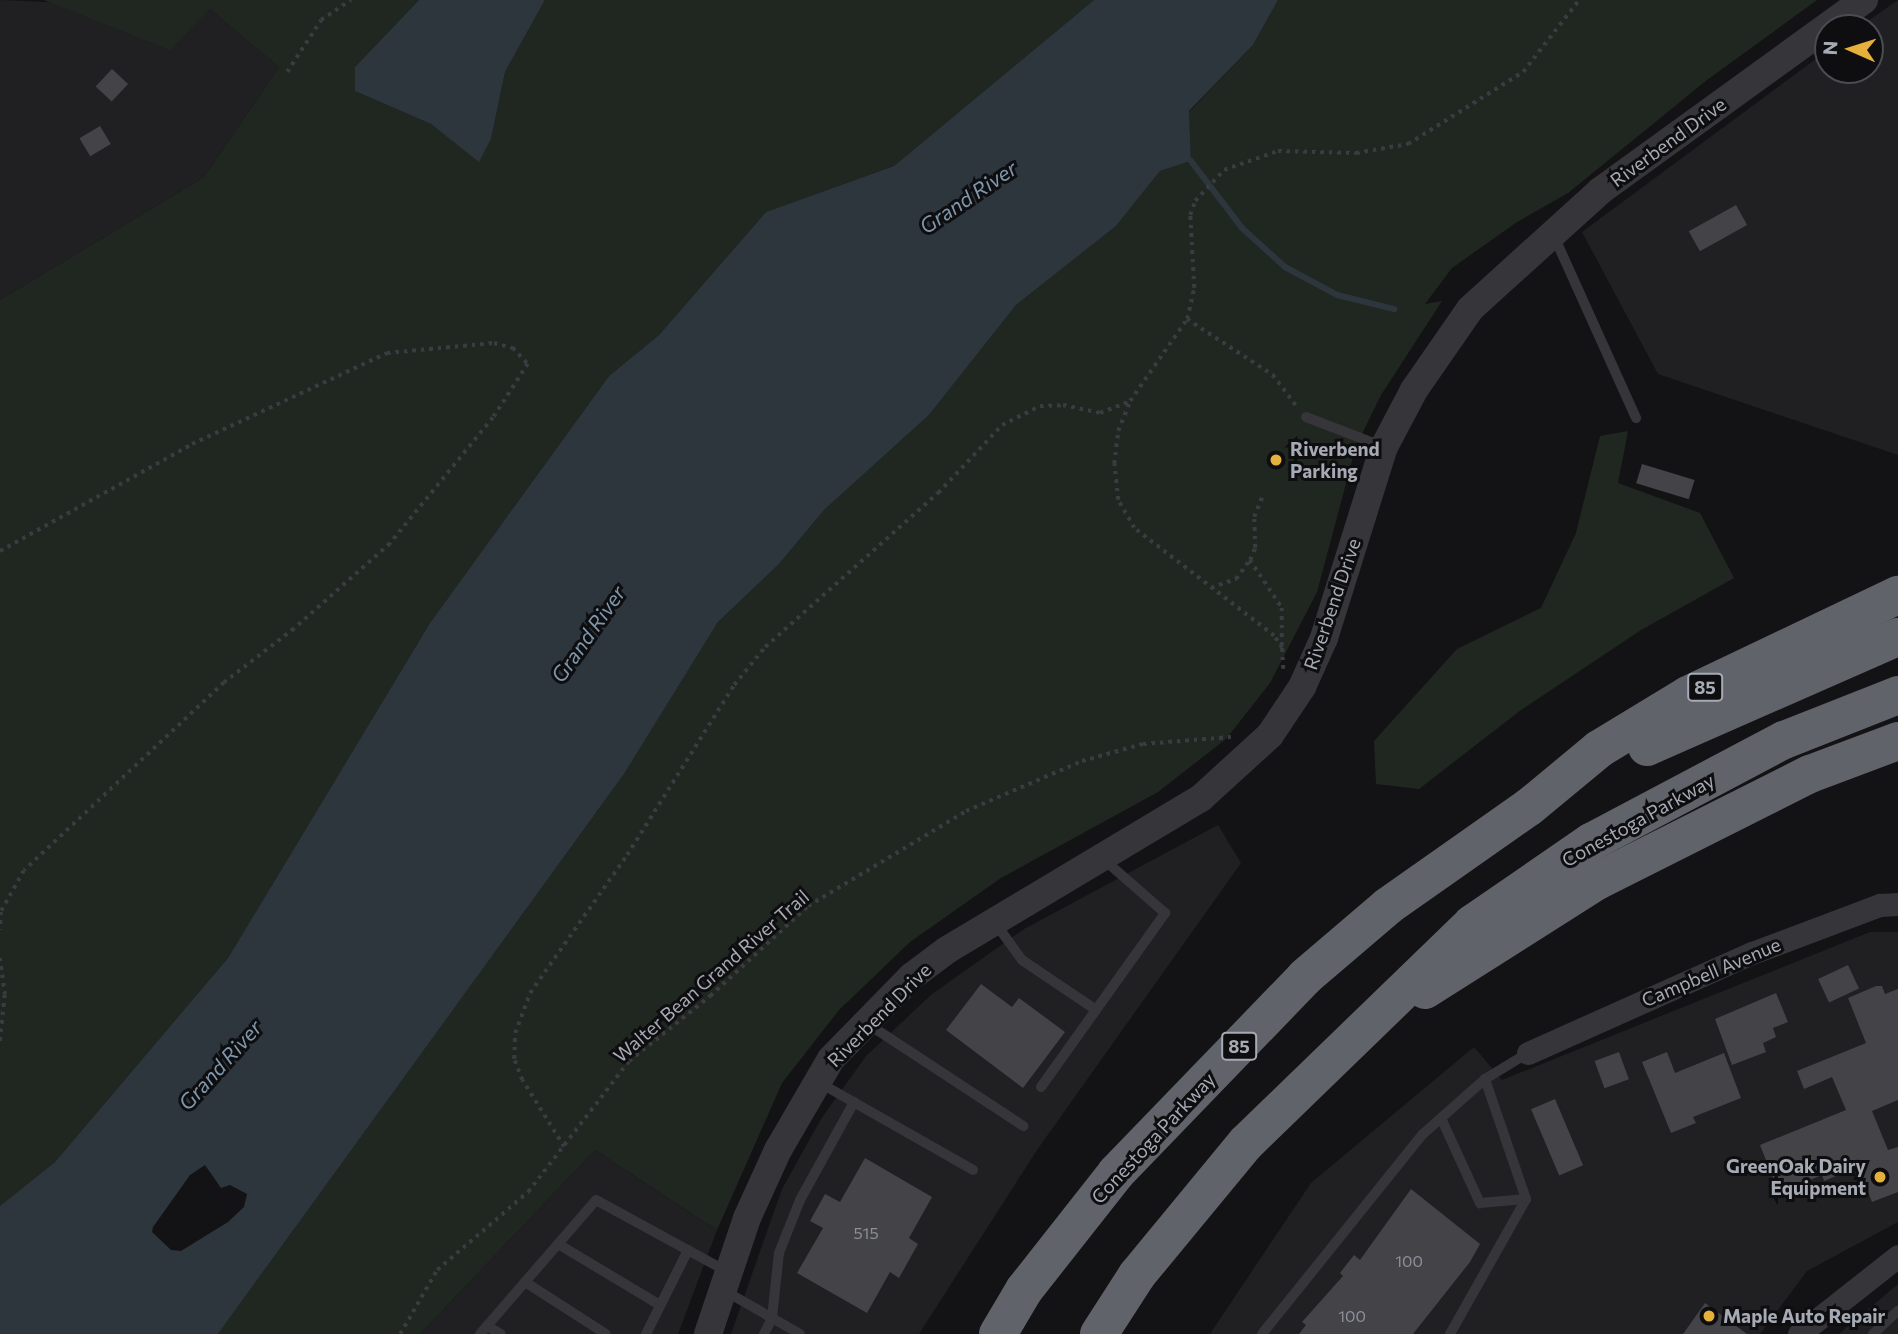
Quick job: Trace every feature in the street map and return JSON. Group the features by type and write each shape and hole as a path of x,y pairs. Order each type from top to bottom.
{"highway":[{"name":"Conestoga Parkway","path":"998,1334 1024,1290 1116,1173 1305,977 1388,906 1530,807 1599,749 1688,695 1898,595"},
{"name":"Conestoga Parkway","path":"1530,807 1692,723 1898,637"},
{"name":"Conestoga Parkway","path":"1099,1334 1137,1275 1245,1143 1373,1016 1472,924 1591,842 1784,740 1898,695"},
{"name":"Conestoga Parkway","path":"1373,1016 1437,983 1597,881 1811,774 1898,741"}],"street":[{"name":"Riverbend Drive","path":"708,1334 728,1282 747,1218 778,1150 816,1081 866,1022 911,977 994,921 1170,818 1222,782 1283,716 1324,638 1384,447 1413,390 1471,309 1552,231 1600,191 1864,0"},
{"name":"Campbell Avenue","path":"1528,1053 1752,953 1880,905 1898,904"},
{"path":"1799,1334 1898,1256"}],"lane":[{"path":"1552,231 1636,418"},
{"path":"1306,416 1384,447"},
{"path":"1041,1087 1165,913 1101,857"},
{"path":"994,921 1023,960 1096,1010"},
{"path":"866,1022 1023,1126"},
{"path":"1262,1334 1390,1170 1441,1118 1485,1079 1528,1053"},
{"path":"1450,1334 1526,1199 1485,1079"},
{"path":"816,1081 973,1170"},
{"path":"764,1334 772,1318 779,1253 812,1175 854,1102"},
{"path":"1441,1118 1480,1203 1526,1199"},
{"path":"500,1334 484,1330 596,1200 688,1250 772,1318 800,1334"},
{"path":"558,1244 660,1305"},
{"path":"646,1334 688,1250"},
{"path":"525,1282 606,1334"},
{"path":"1873,1334 1898,1311"}],"path":[{"path":"286,72 321,20 351,0"},
{"path":"1282,648 1263,626 1211,588 1125,516 1114,464 1118,431 1130,401 1187,319 1194,288 1190,215 1195,201 1224,170 1278,151 1356,153 1408,145 1523,72 1579,0"},
{"path":"1187,319 1273,375 1306,416"},
{"path":"0,551 192,444 387,353 494,343 513,348 528,364 493,418 390,544 294,629 224,683 24,871 1,912 0,930"},
{"path":"564,1147 522,1080 514,1059 515,1033 530,993 627,855 734,685 765,647 938,493 1002,425 1040,406 1063,405 1100,413 1130,401"},
{"path":"1211,588 1236,579 1250,560 1255,548 1254,517 1262,497"},
{"path":"1250,560 1282,608 1281,676"},
{"name":"Walter Bean Grand River Trail","path":"400,1334 437,1270 528,1192 629,1061 710,996 808,906 908,842 966,811 1118,750 1226,739 1242,731"},
{"path":"0,958 5,995 0,1042"}],"shaded area":[{"path":"0,0 210,9 279,67 204,177 0,300"},
{"path":"44,0 419,0 355,67 355,91 431,124 479,161 491,139 505,72 545,0 1094,0 894,166 766,212 659,335 609,376 430,623 228,958 55,1162 0,1206 0,300 204,177 279,67 210,9 170,50"},
{"path":"1278,0 1817,0 1707,80 1568,193 1517,222 1452,268 1425,304 1442,301 1381,395 1356,446 1317,592 1270,683 1226,739 1158,792 1001,878 910,942 839,1010 782,1083 717,1230 595,1150 420,1334 218,1334 624,774 718,622 779,564 824,510 929,415 1016,305 1116,226 1160,171 1191,161 1189,112 1253,45"},
{"path":"1898,0 1898,455 1658,374 1582,232 1814,60 1814,84 1884,84 1884,14 1878,14"},
{"path":"1628,431 1618,483 1700,513 1734,578 1641,630 1521,710 1419,789 1376,784 1374,741 1457,649 1541,608 1576,533 1600,436"},
{"path":"1218,825 1241,863 1037,1150 919,1334 731,1334 782,1189 821,1119 866,1056 932,994 1024,929"},
{"path":"1870,932 1898,932 1898,1222 1807,1271 1760,1334 1210,1334 1311,1183 1474,1047 1502,1080"},
{"path":"595,1150 717,1230 678,1334 420,1334"},
{"path":"1898,1284 1898,1334 1839,1334"}],"water":[{"path":"419,0 545,0 505,72 491,139 479,162 431,124 355,91 355,67"},
{"name":"Grand River","path":"1094,0 1278,0 1253,45 1189,111 1191,161 1160,171 1116,226 1016,305 929,415 824,510 779,564 718,622 624,774 218,1334 0,1334 0,1206 55,1162 228,958 430,623 609,376 659,335 766,212 894,166","holes":["205,1165 221,1188 230,1185 247,1194 244,1207 228,1222 181,1251 171,1250 152,1232 190,1175"]}],"building":[{"path":"112,69 128,84 112,102 96,87"},
{"path":"100,126 111,144 90,156 79,138"},
{"path":"1736,205 1747,225 1700,251 1689,231"},
{"path":"1642,464 1695,480 1689,499 1636,483"},
{"path":"1848,965 1859,989 1829,1003 1818,979"},
{"path":"981,984 1012,1007 1019,998 1065,1032 1023,1088 946,1030"},
{"path":"1882,986 1885,994 1898,989 1898,1100 1872,1111 1888,1150 1898,1147 1898,1192 1872,1202 1858,1167 1824,1181 1822,1175 1779,1193 1760,1145 1846,1110 1832,1077 1804,1089 1797,1071 1866,1043 1848,998"},
{"path":"1776,993 1788,1022 1773,1028 1776,1037 1763,1043 1766,1052 1732,1065 1715,1019"},
{"path":"1619,1052 1629,1079 1604,1088 1595,1061"},
{"path":"1667,1052 1675,1073 1724,1053 1741,1098 1693,1117 1696,1123 1671,1133 1642,1062"},
{"path":"1555,1099 1583,1165 1559,1175 1531,1109"},
{"path":"865,1158 932,1197 909,1238 918,1244 899,1278 890,1272 867,1313 797,1273 823,1228 810,1221 825,1194 840,1202"},
{"path":"1411,1189 1480,1244 1470,1262 1413,1334 1299,1334 1306,1325 1302,1322 1343,1276 1340,1273 1354,1255 1360,1260"},
{"name":"Maple Auto Repair","path":"1705,1303 1747,1334 1683,1334"}],"waterway":[{"path":"1191,161 1242,228 1285,267 1337,295 1394,309"}],"place":[{"name":"Riverbend Parking","path":"1276,460"},
{"name":"GreenOak Dairy Equipment","path":"1880,1177"},
{"name":"Maple Auto Repair","path":"1709,1316"}]}
